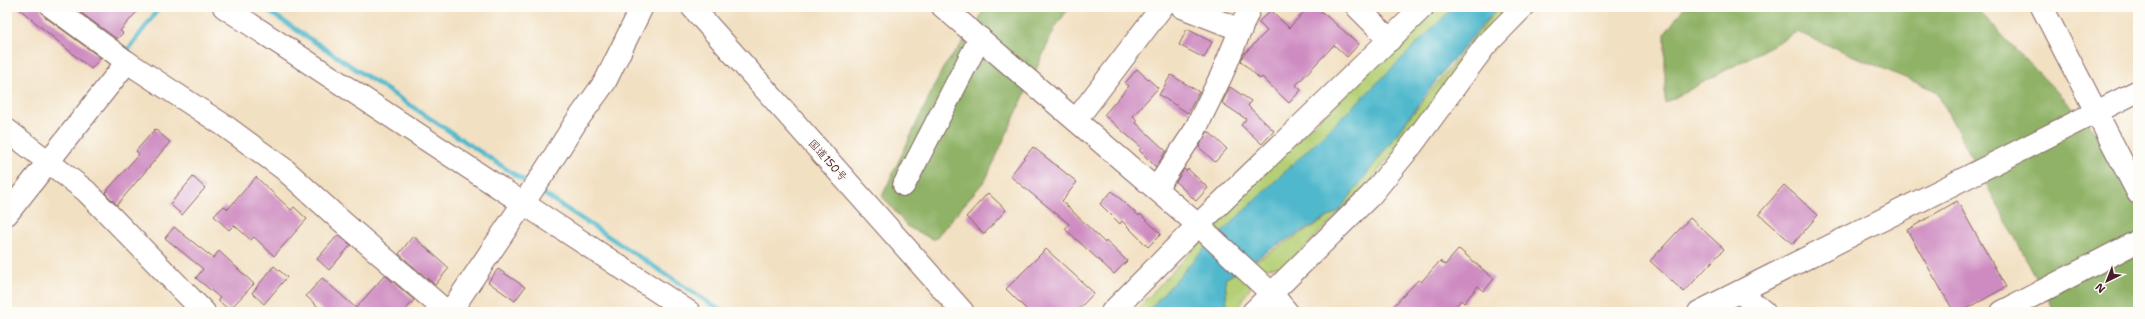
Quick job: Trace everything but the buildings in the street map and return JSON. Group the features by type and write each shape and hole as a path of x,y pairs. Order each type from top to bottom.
{"main road":[{"path":"52,7 127,62 225,126 284,169 338,218 448,312 543,174 576,122 605,82 642,7"},
{"path":"224,7 689,312"},
{"name":"国道150号","path":"692,7 963,312"},
{"path":"943,7 1202,229 1272,294 1287,312"},
{"path":"1076,120 1162,7"},
{"path":"1182,7 1241,30"},
{"path":"1156,190 1194,132 1222,74 1250,7"},
{"path":"1357,7 1390,40"},
{"path":"1112,312 1202,229 1423,7"},
{"path":"1253,312 1371,195 1412,145 1485,46 1523,7"},
{"path":"2042,7 2138,194"},
{"path":"904,185 980,38"},
{"path":"7,214 127,62"},
{"path":"1699,312 2138,91"},
{"path":"7,130 86,191 204,312"},
{"path":"2002,312 2138,241"},
{"path":"1740,292 1764,312"}],"green space":[{"path":"984,7 1070,7 1056,26 986,179 934,240 908,227 882,196 943,68 978,23"},
{"path":"1436,7 1458,7 1159,312 1134,312 1292,145"},
{"path":"1499,7 1510,7 1364,189 1297,255 1282,266 1260,269 1236,312 1220,312 1227,306 1225,279 1339,211 1402,127"},
{"path":"1684,7 1975,7 2118,155 2138,195 2138,312 2055,312 1936,91 1797,32 1665,103 1665,34"}],"water":[{"path":"1454,7 1498,7 1443,72 1339,211 1274,247 1225,279 1227,306 1221,312 1147,312 1203,250 1367,93"}],"waterway":[{"path":"125,54 160,7"},
{"path":"262,7 529,184"},
{"path":"538,190 723,312"}]}
